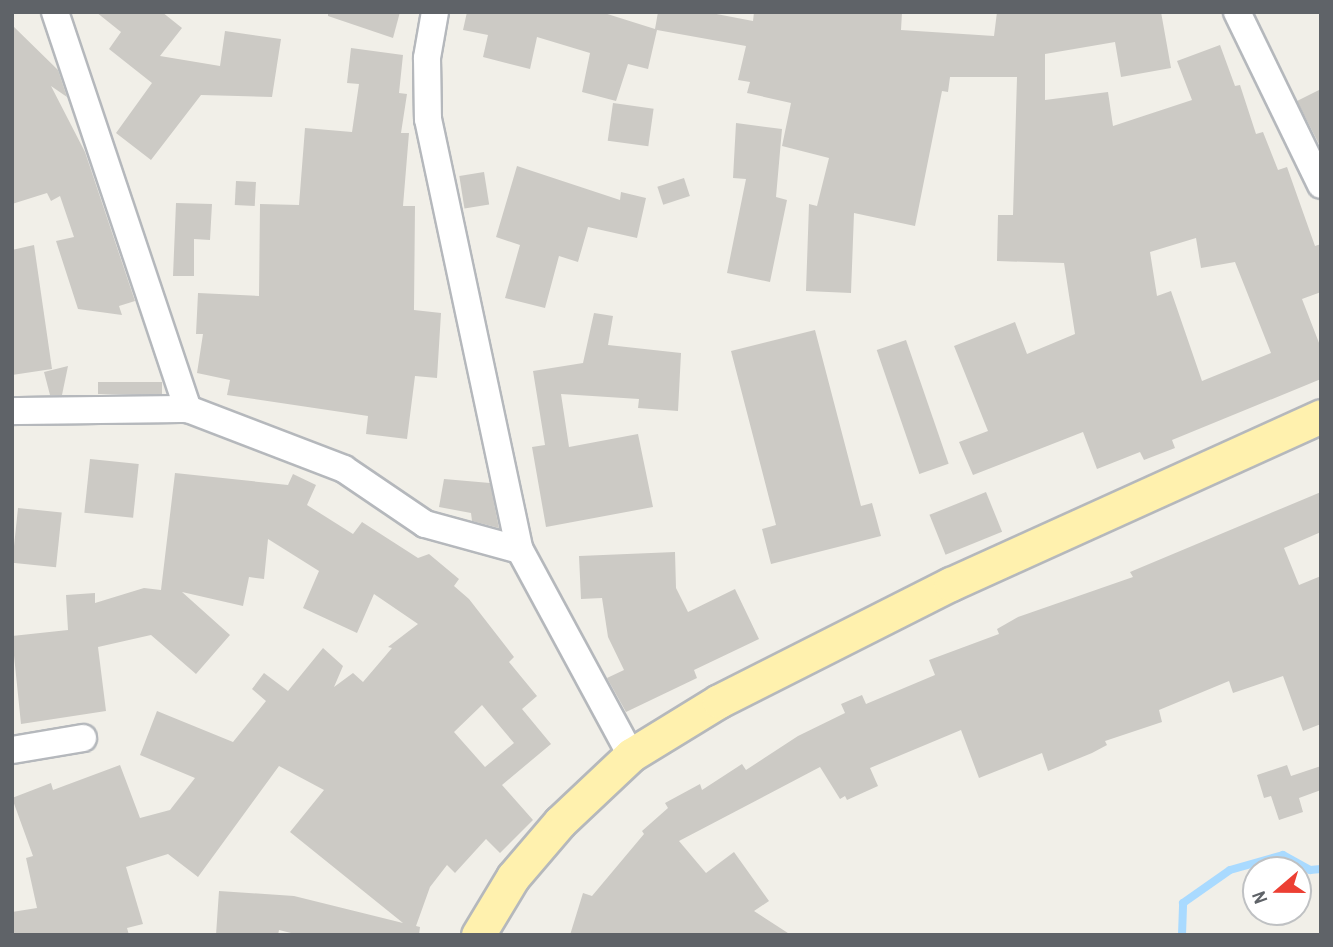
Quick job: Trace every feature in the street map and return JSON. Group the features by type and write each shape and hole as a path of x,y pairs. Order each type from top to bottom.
{"main road":[{"path":"478,935 513,877 560,822 631,755 719,701 951,584 1321,416"}],"street":[{"path":"55,12 188,408"},
{"path":"435,12 427,58 428,119 520,550 631,755"},
{"path":"1237,12 1321,186"},
{"path":"12,411 188,408 344,469 425,524 520,550"},
{"path":"12,750 83,738"}],"building":[{"path":"96,12 162,12 182,28 160,56 220,66 225,31 281,39 272,97 201,95 151,160 116,133 152,83 109,49 121,32"},
{"path":"328,12 400,12 393,38 328,16"},
{"path":"467,12 601,12 655,29 658,12 706,12 753,21 754,12 902,12 901,30 994,36 997,12 1161,12 1171,68 1121,77 1115,42 1045,54 1045,100 1108,92 1113,126 1192,100 1177,61 1220,45 1235,86 1240,85 1256,134 1263,132 1278,170 1287,167 1315,246 1321,244 1321,292 1302,299 1321,348 1321,379 1172,440 1175,448 1144,460 1140,452 1097,469 1083,432 973,475 959,442 988,431 954,346 1015,322 1027,354 1075,334 1064,263 997,261 998,215 1013,215 1017,77 950,77 948,92 942,91 915,226 854,213 851,293 806,291 809,204 817,206 829,158 782,146 791,103 747,93 750,82 738,80 746,46 657,30 648,69 628,64 616,101 582,92 590,53 537,37 530,69 483,57 488,35 463,30","holes":["1196,238 1201,268 1235,262 1271,353 1202,381 1171,291 1157,296 1150,252"]},
{"path":"12,25 58,70 67,97 51,86 85,152 135,301 119,306 122,315 78,309 56,241 74,237 60,196 51,201 47,193 12,204"},
{"path":"351,48 403,55 399,93 407,94 401,133 409,133 403,206 415,206 414,310 441,313 437,378 415,376 407,439 366,434 368,416 227,395 230,380 197,373 203,334 196,334 198,293 259,296 260,204 299,205 305,128 352,132 359,84 347,83"},
{"path":"1321,89 1321,148 1297,101"},
{"path":"613,103 654,109 648,146 608,141"},
{"path":"736,123 782,129 776,197 787,200 770,282 727,273 746,179 733,178"},
{"path":"517,166 620,200 621,192 646,198 637,238 588,227 578,262 559,256 545,308 505,298 520,245 496,237"},
{"path":"484,172 489,205 464,209 459,176"},
{"path":"684,178 690,196 663,205 657,187"},
{"path":"236,181 256,182 255,206 235,205"},
{"path":"176,203 212,204 210,240 194,239 194,276 173,276"},
{"path":"34,245 52,369 12,375 12,250"},
{"path":"594,313 613,316 608,345 681,353 678,411 638,408 639,399 561,394 569,447 638,434 653,507 546,527 532,447 545,445 533,371 583,363"},
{"path":"815,330 861,506 872,503 881,536 771,564 762,529 776,525 731,351"},
{"path":"906,340 949,464 919,474 877,350"},
{"path":"68,366 62,395 50,395 44,372"},
{"path":"98,382 162,382 162,394 98,394"},
{"path":"90,459 139,464 133,518 84,513"},
{"path":"175,473 288,485 293,474 316,485 307,505 353,534 362,522 418,558 429,554 459,579 454,586 469,599 514,657 509,662 537,696 522,709 551,744 502,785 533,820 500,853 486,839 455,873 447,865 430,887 416,926 420,927 419,935 299,935 279,930 278,935 216,935 219,891 294,896 403,923 290,832 324,790 279,766 198,877 168,854 126,867 143,924 127,928 129,935 12,935 12,912 37,908 26,858 33,856 12,798 51,783 53,790 120,765 140,818 170,810 195,778 140,755 157,711 233,742 266,701 252,689 264,673 288,691 323,648 343,666 334,687 353,673 363,682 392,648 388,647 418,624 374,594 357,633 303,608 319,571 268,539 264,579 249,577 243,606 182,592 230,635 196,674 151,635 98,647 106,711 21,724 12,636 68,630 66,595 95,593 95,603 144,588 161,590","holes":["482,705 514,743 485,767 454,732"]},
{"path":"444,479 490,483 499,528 472,521 471,513 439,507"},
{"path":"986,492 1002,532 946,555 929,515"},
{"path":"1321,492 1321,532 1284,548 1299,585 1321,576 1321,724 1303,731 1283,676 1233,693 1229,681 1159,710 1162,722 1105,741 1107,745 1092,753 1048,771 1042,753 979,778 961,730 870,768 878,786 847,800 845,796 840,799 820,767 679,841 706,873 734,852 769,901 754,911 791,935 570,935 583,893 592,896 644,834 642,831 668,808 665,803 700,784 702,790 742,764 746,770 798,736 845,713 841,704 862,695 866,704 935,675 929,660 999,634 997,629 1018,617 1133,577 1130,572"},
{"path":"18,508 62,513 56,567 12,563"},
{"path":"675,552 676,588 688,612 735,589 759,639 694,670 697,678 626,712 607,678 624,670 608,637 602,598 581,599 579,556"},
{"path":"1287,765 1291,776 1321,766 1321,790 1299,798 1303,812 1279,820 1271,796 1264,798 1257,775"}],"waterway":[{"path":"1182,935 1183,903 1230,870 1283,855 1310,870 1321,869"}]}
